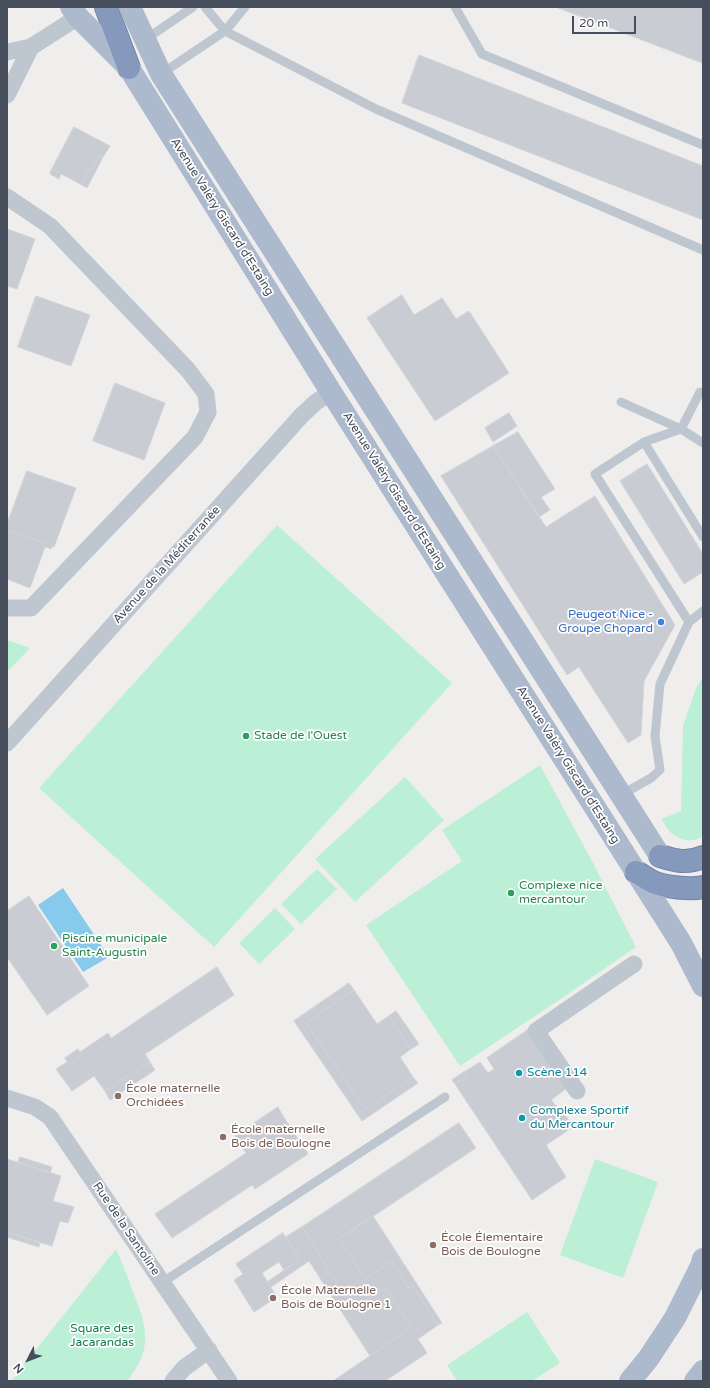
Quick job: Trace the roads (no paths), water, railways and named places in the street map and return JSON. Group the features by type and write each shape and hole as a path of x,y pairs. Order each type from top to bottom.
{"highway":[{"path":"106,7 129,68"},
{"path":"660,856 677,862 696,860 703,857"},
{"path":"636,872 653,882 662,885 680,888 703,887"}],"main road":[{"name":"Avenue Valéry Giscard d'Estaing","path":"130,7 161,74 660,856"},
{"name":"Avenue Valéry Giscard d'Estaing","path":"74,12 129,68 331,392 636,872 681,944 703,986"},
{"path":"630,1381 648,1359 675,1318 703,1259"},
{"path":"695,1381 703,1371"}],"street":[{"path":"7,52 31,46 74,12"},
{"path":"7,95 31,46"},
{"path":"7,197 50,226 188,370 206,394 208,412 195,437 31,608 7,608"},
{"name":"Avenue de la Méditerranée","path":"7,743 301,416 331,392"},
{"path":"578,1091 536,1031 634,964"},
{"name":"Rue de la Santoline","path":"7,1098 35,1107 50,1117 229,1381"},
{"path":"173,1381 184,1368 209,1350"}],"lane":[{"path":"146,39 193,7"},
{"path":"205,7 225,31 376,109 703,250"},
{"path":"161,74 225,31 245,7"},
{"path":"455,7 482,54 703,145"},
{"path":"689,622 595,474 644,442 681,430 700,392"},
{"path":"621,402 681,430 703,443"},
{"path":"644,442 703,537"},
{"path":"621,796 651,778 660,770 655,736 660,684 689,622 703,611"},
{"path":"163,1282 444,1097"}],"water":[{"path":"63,888 109,957 83,972 38,905"}],"place":[{"name":"Peugeot Nice - Groupe Chopard","path":"661,622"},
{"name":"Stade de l'Ouest","path":"246,736"},
{"name":"Complexe nice mercantour","path":"511,893"},
{"name":"Piscine municipale Saint-Augustin","path":"54,946"},
{"name":"Scène 114","path":"519,1073"},
{"name":"École maternelle Orchidées","path":"118,1096"},
{"name":"Complexe Sportif du Mercantour","path":"522,1118"},
{"name":"École maternelle Bois de Boulogne","path":"223,1137"},
{"name":"École Élementaire Bois de Boulogne","path":"433,1245"},
{"name":"École Maternelle Bois de Boulogne 1","path":"273,1298"}],"park label":[{"name":"Square des Jacarandas","path":"102,1336"}]}
